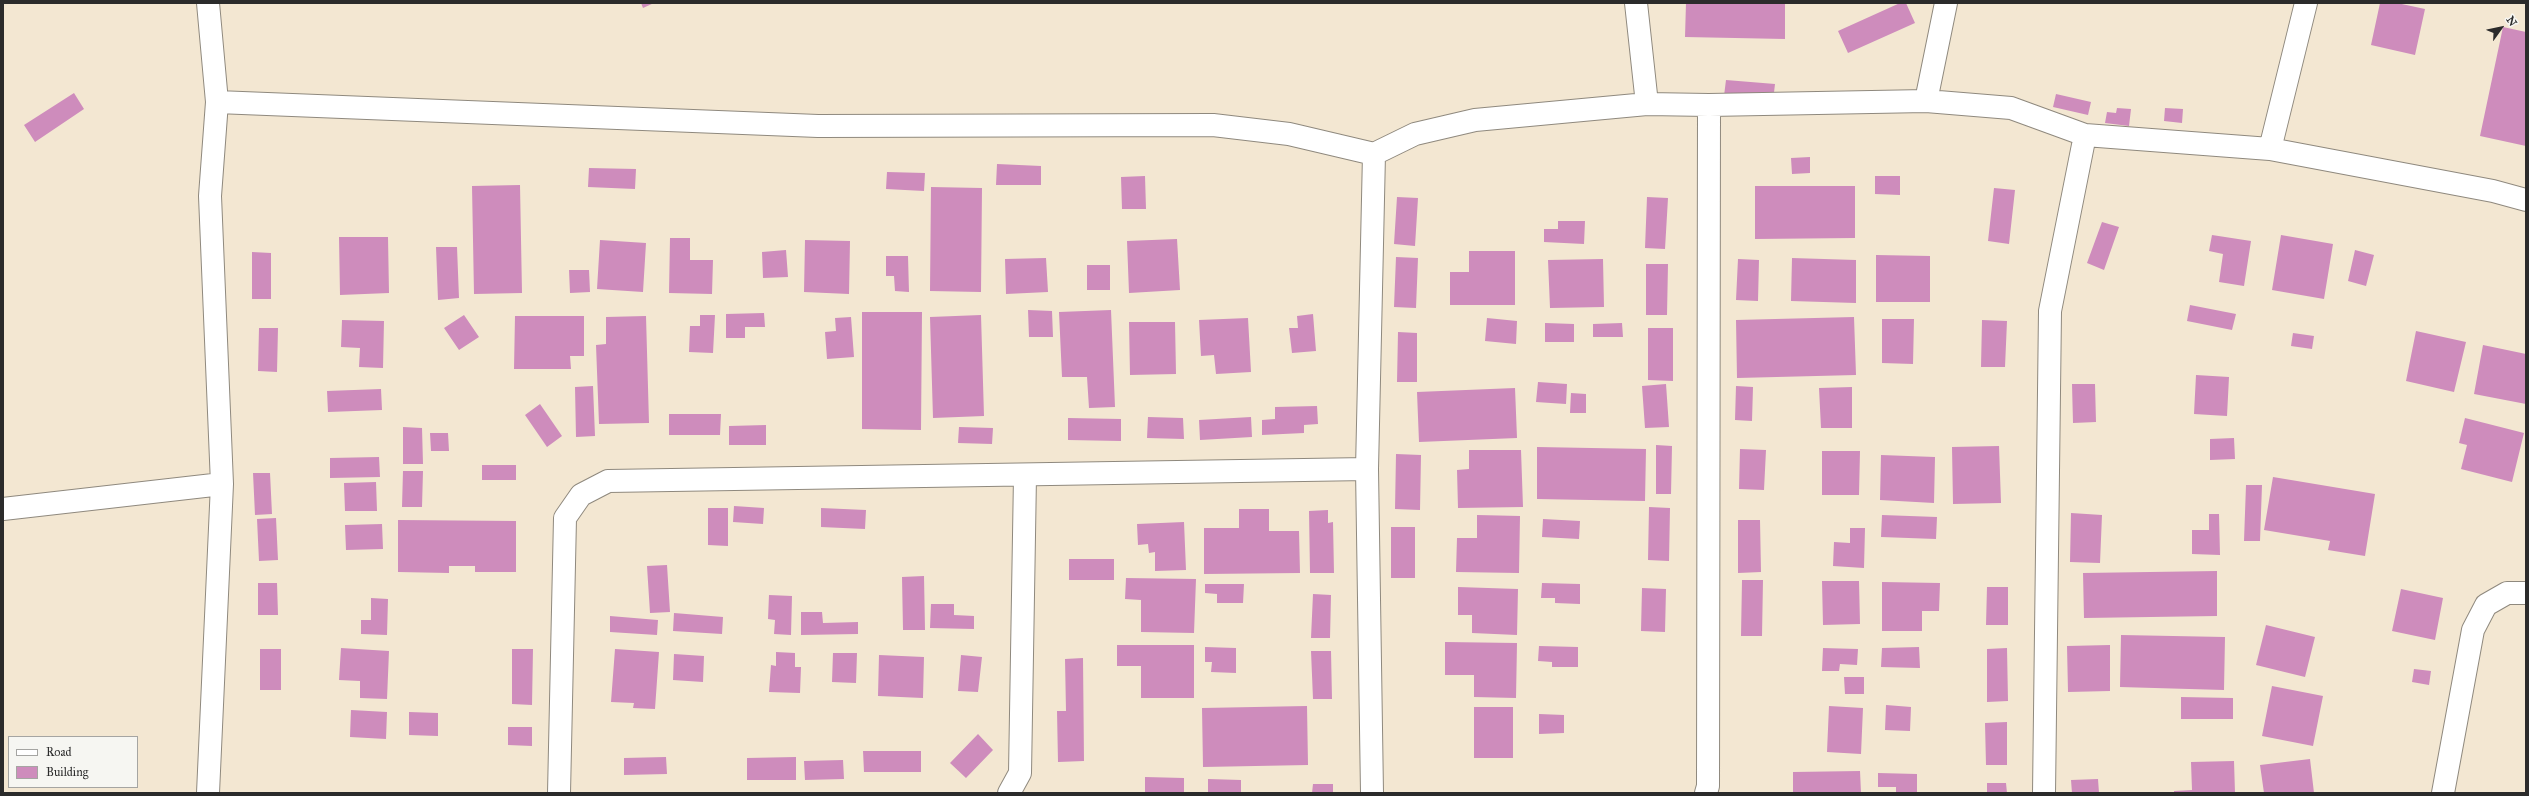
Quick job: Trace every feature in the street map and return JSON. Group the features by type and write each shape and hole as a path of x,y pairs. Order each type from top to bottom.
{"street":[{"path":"208,3 217,102 210,196 222,484 208,793"},
{"path":"1636,3 1647,104"},
{"path":"1926,101 1946,3"},
{"path":"2270,149 2306,3"},
{"path":"217,102 818,126 1213,125 1289,134 1374,154 1415,134 1475,120 1647,104 1710,106 1926,101 2011,108 2085,135 2270,149 2493,191 2526,200"},
{"path":"1706,793 1708,778 1710,106"},
{"path":"2044,793 2050,310 2085,135"},
{"path":"1372,793 1367,469 1374,154"},
{"path":"559,793 565,518 581,495 608,481 1025,476 1367,469"},
{"path":"1009,793 1020,773 1025,476"},
{"path":"3,509 222,484"},
{"path":"2443,793 2473,630 2486,605 2507,593 2526,593"}],"building":[{"path":"641,3 654,3 643,8"},
{"path":"1686,3 1785,3 1785,39 1685,37"},
{"path":"1900,3 1906,3 1915,23 1848,53 1838,31"},
{"path":"2380,3 2397,3 2425,9 2415,55 2371,45"},
{"path":"2503,27 2526,32 2526,146 2480,136"},
{"path":"1726,80 1775,84 1773,101 1724,96"},
{"path":"74,93 84,109 35,142 24,125"},
{"path":"2056,94 2091,102 2088,115 2053,107"},
{"path":"2117,108 2131,109 2129,126 2105,123 2107,112 2116,113"},
{"path":"2165,108 2183,109 2182,123 2164,121"},
{"path":"1810,157 1810,173 1792,174 1791,158"},
{"path":"997,164 1041,166 1041,185 996,185"},
{"path":"589,168 636,169 635,189 588,187"},
{"path":"887,172 925,173 924,191 886,189"},
{"path":"1145,176 1146,209 1122,209 1121,177"},
{"path":"1875,176 1900,176 1900,195 1875,194"},
{"path":"520,185 522,293 474,294 472,186"},
{"path":"1755,186 1855,186 1855,238 1755,239"},
{"path":"931,187 982,188 981,292 930,291"},
{"path":"1994,188 2015,190 2009,244 1988,241"},
{"path":"1397,197 1418,198 1415,246 1394,244"},
{"path":"1647,197 1668,198 1665,249 1645,248"},
{"path":"1558,221 1585,221 1584,244 1544,242 1544,229 1558,229"},
{"path":"2102,222 2119,227 2104,270 2087,263"},
{"path":"2212,235 2251,241 2244,286 2219,282 2223,254 2209,251"},
{"path":"2281,235 2333,244 2324,299 2272,290"},
{"path":"339,237 388,237 389,293 340,295"},
{"path":"670,238 690,238 690,260 713,260 712,294 669,293"},
{"path":"1177,239 1180,290 1129,293 1127,241"},
{"path":"600,240 646,243 643,292 597,289"},
{"path":"805,240 850,241 849,294 804,292"},
{"path":"436,247 457,247 459,298 438,300"},
{"path":"786,250 788,277 763,278 762,252"},
{"path":"2355,250 2374,255 2366,286 2348,281"},
{"path":"1469,251 1515,251 1515,305 1450,305 1450,272 1469,272"},
{"path":"252,252 271,253 271,299 252,299"},
{"path":"1876,255 1930,256 1930,302 1876,302"},
{"path":"886,256 908,256 909,292 895,291 894,276 886,276"},
{"path":"1396,257 1418,258 1416,308 1394,307"},
{"path":"1046,258 1048,292 1006,294 1005,259"},
{"path":"1792,258 1856,260 1856,303 1791,301"},
{"path":"1603,259 1604,307 1550,308 1548,260"},
{"path":"1738,259 1759,260 1758,301 1736,300"},
{"path":"1646,264 1668,264 1667,315 1646,315"},
{"path":"1087,265 1110,265 1110,290 1087,290"},
{"path":"569,270 589,270 590,292 570,293"},
{"path":"2190,305 2236,314 2232,330 2187,321"},
{"path":"1028,310 1052,311 1053,337 1029,337"},
{"path":"1111,310 1115,407 1089,408 1087,377 1062,377 1059,312"},
{"path":"862,312 922,312 921,430 862,429"},
{"path":"764,313 765,327 745,327 745,338 726,338 726,314"},
{"path":"1313,314 1316,351 1292,353 1289,328 1298,328 1297,316"},
{"path":"464,315 479,337 459,350 444,328"},
{"path":"700,315 715,315 713,353 689,352 690,326 700,326"},
{"path":"981,315 984,416 933,418 930,317"},
{"path":"515,316 584,316 584,356 570,356 571,369 514,369"},
{"path":"646,316 649,423 599,424 596,345 606,344 606,317"},
{"path":"851,317 854,357 827,359 825,332 836,331 835,318"},
{"path":"1854,317 1856,375 1737,378 1736,320"},
{"path":"1248,318 1251,372 1216,374 1214,355 1201,356 1199,320"},
{"path":"1487,318 1517,321 1516,344 1485,341"},
{"path":"1882,319 1914,319 1913,364 1882,363"},
{"path":"342,320 384,321 383,368 359,367 360,348 341,347"},
{"path":"1982,320 2007,321 2005,367 1981,367"},
{"path":"1129,322 1175,322 1176,374 1130,375"},
{"path":"1545,323 1574,324 1574,342 1545,342"},
{"path":"1622,323 1623,337 1593,337 1593,324"},
{"path":"259,328 278,328 277,372 258,371"},
{"path":"1648,328 1673,328 1673,381 1648,380"},
{"path":"2416,331 2466,342 2454,392 2406,381"},
{"path":"1398,332 1417,333 1417,382 1397,382"},
{"path":"2293,333 2314,336 2312,349 2291,346"},
{"path":"2483,345 2526,354 2526,404 2474,394"},
{"path":"2196,375 2229,377 2227,416 2194,414"},
{"path":"1538,382 1567,384 1566,404 1536,402"},
{"path":"1666,384 1669,427 1645,428 1642,386"},
{"path":"2072,384 2095,384 2096,422 2073,423"},
{"path":"593,386 595,436 576,437 575,387"},
{"path":"1736,386 1753,387 1752,421 1735,420"},
{"path":"1852,387 1852,428 1821,428 1819,388"},
{"path":"1515,388 1517,438 1419,442 1417,392"},
{"path":"381,389 382,410 328,412 327,391"},
{"path":"1571,393 1586,394 1586,413 1570,413"},
{"path":"540,404 562,436 547,447 525,415"},
{"path":"1317,406 1318,424 1304,425 1304,433 1262,435 1262,420 1275,419 1275,407"},
{"path":"669,414 721,414 720,435 669,435"},
{"path":"1148,417 1183,418 1184,439 1147,438"},
{"path":"1251,417 1252,437 1200,440 1199,420"},
{"path":"1068,418 1121,419 1121,441 1068,440"},
{"path":"2465,418 2524,433 2512,482 2461,469 2467,445 2459,443"},
{"path":"766,425 766,445 729,445 729,426"},
{"path":"403,427 422,428 423,464 403,464"},
{"path":"959,427 993,428 992,444 958,443"},
{"path":"430,433 448,433 449,451 431,451"},
{"path":"2234,438 2235,459 2210,460 2210,439"},
{"path":"1656,445 1672,446 1671,494 1656,494"},
{"path":"1999,446 2001,503 1953,504 1952,447"},
{"path":"1537,447 1646,449 1645,501 1537,499"},
{"path":"1740,449 1766,450 1764,490 1739,489"},
{"path":"1469,450 1521,450 1523,507 1458,508 1457,470 1469,469"},
{"path":"1822,451 1860,451 1859,495 1822,495"},
{"path":"1396,454 1421,455 1420,510 1395,509"},
{"path":"1881,455 1935,457 1934,503 1880,500"},
{"path":"379,457 380,477 330,478 330,458"},
{"path":"482,465 516,465 516,480 482,480"},
{"path":"403,471 423,471 422,507 402,507"},
{"path":"253,473 270,473 272,514 255,515"},
{"path":"2273,477 2375,494 2365,556 2328,550 2330,541 2264,530"},
{"path":"376,482 377,511 345,511 344,483"},
{"path":"2246,485 2262,485 2260,541 2244,541"},
{"path":"734,506 764,508 763,524 733,522"},
{"path":"1649,507 1670,508 1669,561 1648,560"},
{"path":"708,508 728,508 728,546 708,545"},
{"path":"821,508 866,510 865,529 821,527"},
{"path":"1239,509 1269,509 1269,531 1299,531 1300,573 1204,574 1204,528 1239,528"},
{"path":"1328,510 1328,523 1333,522 1334,573 1310,573 1309,511"},
{"path":"2071,513 2102,515 2100,563 2070,562"},
{"path":"2209,514 2219,514 2220,555 2192,554 2192,530 2209,530"},
{"path":"1477,515 1520,516 1519,573 1456,572 1457,538 1477,538"},
{"path":"1882,515 1937,517 1936,539 1881,537"},
{"path":"276,518 278,560 259,561 257,519"},
{"path":"1543,519 1580,521 1579,539 1542,537"},
{"path":"398,520 516,521 516,572 475,572 475,566 449,566 449,573 398,572"},
{"path":"1738,520 1760,520 1761,572 1738,573"},
{"path":"1184,522 1186,570 1155,571 1155,552 1149,553 1148,544 1138,545 1137,524"},
{"path":"382,524 383,549 346,550 345,525"},
{"path":"1391,527 1415,527 1415,578 1391,578"},
{"path":"1850,528 1865,528 1864,568 1833,566 1834,542 1850,543"},
{"path":"1069,559 1114,559 1114,580 1069,580"},
{"path":"667,565 670,612 650,613 647,566"},
{"path":"2217,571 2217,616 2084,618 2083,573"},
{"path":"924,576 925,630 903,630 902,577"},
{"path":"1126,578 1196,579 1194,633 1141,632 1141,600 1125,599"},
{"path":"1742,580 1763,580 1762,636 1741,636"},
{"path":"1822,581 1859,581 1860,624 1823,625"},
{"path":"1882,582 1940,583 1939,611 1922,611 1922,631 1882,631"},
{"path":"258,583 277,583 278,615 258,615"},
{"path":"1542,583 1580,584 1580,604 1555,603 1555,598 1541,598"},
{"path":"1205,584 1244,584 1243,603 1217,603 1217,594 1205,593"},
{"path":"1458,587 1518,589 1517,635 1472,633 1472,615 1458,615"},
{"path":"1987,587 2008,587 2008,625 1986,625"},
{"path":"1642,588 1666,589 1665,632 1641,631"},
{"path":"2401,589 2443,598 2435,640 2392,631"},
{"path":"1313,594 1331,595 1330,638 1311,638"},
{"path":"769,595 792,596 791,635 774,634 775,620 768,619"},
{"path":"371,598 388,599 387,635 361,634 361,620 371,620"},
{"path":"931,604 954,604 954,615 974,616 974,629 930,628"},
{"path":"801,612 822,612 823,623 858,622 858,634 801,635"},
{"path":"674,613 723,617 722,634 673,631"},
{"path":"610,616 658,620 657,635 610,632"},
{"path":"2266,625 2315,637 2305,677 2256,665"},
{"path":"2121,635 2225,637 2224,690 2120,687"},
{"path":"1445,642 1517,643 1516,698 1474,697 1474,675 1445,675"},
{"path":"1117,645 1194,645 1194,698 1141,698 1141,666 1117,666"},
{"path":"2110,645 2110,691 2068,692 2067,646"},
{"path":"1539,646 1578,647 1578,667 1552,667 1552,662 1538,661"},
{"path":"1205,647 1236,648 1236,673 1211,672 1212,662 1205,662"},
{"path":"1919,647 1920,668 1881,667 1882,648"},
{"path":"341,648 389,651 387,699 360,698 360,681 339,680"},
{"path":"1823,648 1858,649 1857,665 1840,664 1839,671 1822,671"},
{"path":"2007,648 2008,701 1987,702 1987,649"},
{"path":"260,649 281,649 281,690 260,690"},
{"path":"512,649 533,649 532,705 512,704"},
{"path":"615,649 659,652 655,709 633,708 634,703 611,702"},
{"path":"1311,651 1331,651 1332,699 1313,699"},
{"path":"776,652 795,653 795,667 801,667 800,693 769,692 771,665 776,666"},
{"path":"833,653 857,653 856,683 832,682"},
{"path":"674,654 704,656 703,682 673,680"},
{"path":"879,655 924,657 923,698 878,696"},
{"path":"961,655 982,657 978,692 958,691"},
{"path":"1083,658 1084,761 1058,762 1057,711 1066,711 1065,659"},
{"path":"2414,669 2431,671 2429,685 2412,682"},
{"path":"1844,677 1864,677 1864,694 1845,694"},
{"path":"2272,686 2323,696 2313,746 2262,736"},
{"path":"2181,697 2233,698 2233,719 2181,719"},
{"path":"1886,705 1911,707 1910,731 1885,730"},
{"path":"1307,706 1308,765 1203,767 1202,708"},
{"path":"1829,706 1863,708 1861,754 1827,752"},
{"path":"1474,707 1513,707 1513,758 1474,758"},
{"path":"351,710 387,712 386,739 350,737"},
{"path":"409,712 438,713 438,736 409,735"},
{"path":"1539,714 1564,715 1564,733 1539,734"},
{"path":"2007,722 2007,765 1986,765 1985,723"},
{"path":"508,727 532,727 532,746 508,745"},
{"path":"978,734 993,750 966,778 950,763"},
{"path":"863,751 921,751 921,772 864,772"},
{"path":"666,757 667,774 624,775 624,758"},
{"path":"796,757 796,780 747,780 747,758"},
{"path":"2310,759 2314,793 2264,793 2260,765"},
{"path":"843,760 844,779 805,780 804,761"},
{"path":"2234,761 2235,793 2174,793 2174,791 2192,790 2191,762"},
{"path":"1860,771 1861,793 1793,793 1793,772"},
{"path":"1878,773 1917,774 1917,793 1896,793 1896,787 1878,787"},
{"path":"1145,777 1184,778 1184,793 1145,793"},
{"path":"1208,779 1241,780 1241,793 1208,793"},
{"path":"2098,779 2099,793 2072,793 2071,780"},
{"path":"1987,783 2006,783 2007,793 1987,793"},
{"path":"1313,784 1333,784 1333,793 1312,793"}]}
